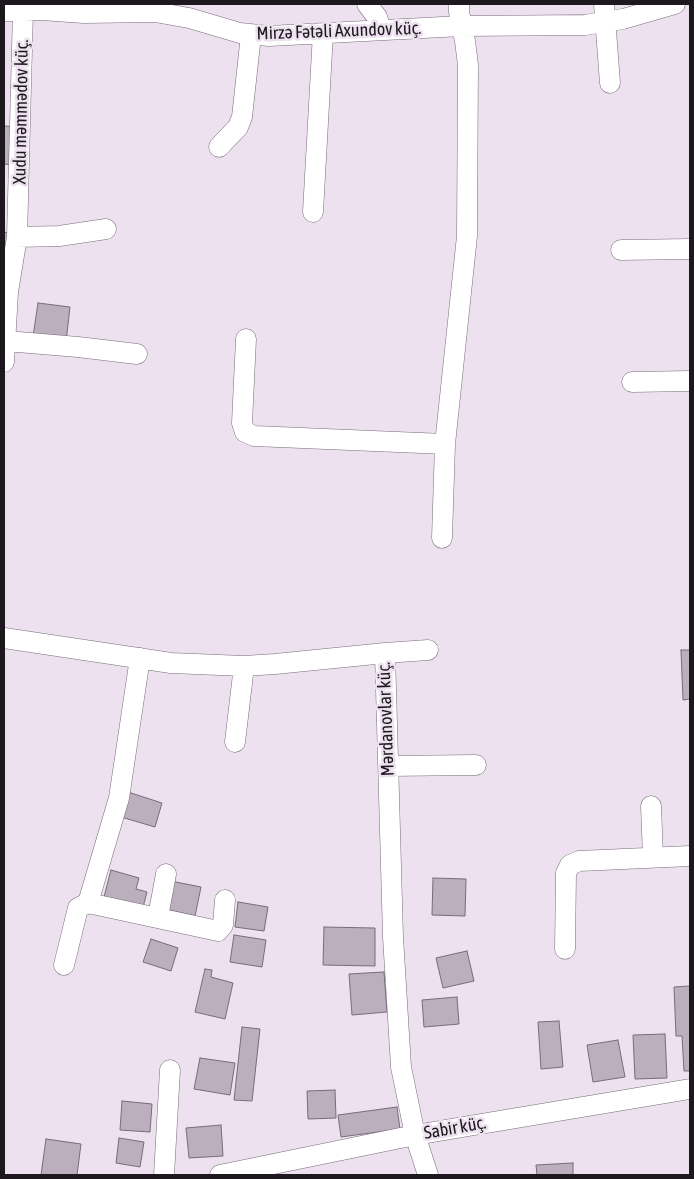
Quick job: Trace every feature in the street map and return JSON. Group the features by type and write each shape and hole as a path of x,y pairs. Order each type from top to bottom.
{"street":[{"path":"367,4 377,17 382,30"},
{"path":"442,538 445,444 467,236 468,65 459,4"},
{"name":"Mirzə Fətəli Axundov küç.","path":"27,9 84,13 155,12 190,18 251,35 270,36 462,26 585,25 605,13 623,19 675,4"},
{"name":"Xudu məmmədov küç.","path":"4,362 6,291 17,238 27,9"},
{"path":"605,13 610,83"},
{"path":"313,212 323,33"},
{"path":"219,147 238,127 242,117 251,35"},
{"path":"17,238 59,236 106,229"},
{"path":"622,250 690,249"},
{"path":"246,339 242,423 245,432 254,436 445,444"},
{"path":"6,341 137,354"},
{"path":"632,382 690,381"},
{"name":"Mərdanovlar küç.","path":"4,638 171,662 244,666 386,654 393,937 401,1067 415,1135 428,1175"},
{"path":"386,654 428,650"},
{"path":"88,903 119,798 140,658"},
{"path":"235,742 244,666"},
{"path":"388,766 476,765"},
{"path":"651,806 653,857"},
{"path":"565,949 566,872 570,866 579,861 690,856"},
{"path":"158,918 166,874"},
{"path":"64,965 78,908 88,903 218,930 223,925 225,900"},
{"path":"164,1175 170,1070"},
{"name":"Sabir küç.","path":"220,1175 415,1135 690,1089"}],"building":[{"path":"4,126 17,127 14,165 4,164"},
{"path":"4,232 9,233 4,271"},
{"path":"38,303 70,307 66,342 33,337"},
{"path":"681,650 690,650 690,699 683,700"},
{"path":"128,792 162,803 155,827 121,817"},
{"path":"111,870 139,878 136,889 147,892 143,907 104,897"},
{"path":"433,878 466,879 465,916 432,915"},
{"path":"171,881 201,887 195,916 165,909"},
{"path":"238,902 268,907 264,931 235,927"},
{"path":"324,927 375,928 375,966 323,965"},
{"path":"234,935 266,940 262,967 230,962"},
{"path":"151,939 178,948 171,971 143,962"},
{"path":"467,951 474,981 443,988 436,958"},
{"path":"205,969 212,970 211,977 233,983 225,1019 195,1012"},
{"path":"384,972 387,1012 352,1015 349,974"},
{"path":"690,986 690,1071 684,1071 682,1036 676,1036 674,987"},
{"path":"457,997 459,1024 424,1027 422,1000"},
{"path":"559,1021 563,1067 541,1069 538,1022"},
{"path":"242,1027 260,1029 252,1101 234,1100"},
{"path":"665,1034 667,1078 635,1079 633,1035"},
{"path":"618,1040 625,1077 593,1082 587,1045"},
{"path":"200,1058 235,1063 230,1095 194,1089"},
{"path":"335,1090 336,1118 308,1119 307,1091"},
{"path":"122,1101 152,1104 150,1132 120,1130"},
{"path":"397,1107 400,1129 341,1137 338,1115"},
{"path":"221,1125 223,1156 189,1158 186,1128"},
{"path":"119,1138 144,1142 140,1167 116,1163"},
{"path":"46,1139 81,1144 77,1175 41,1175"},
{"path":"573,1163 573,1175 537,1175 536,1165"}]}
